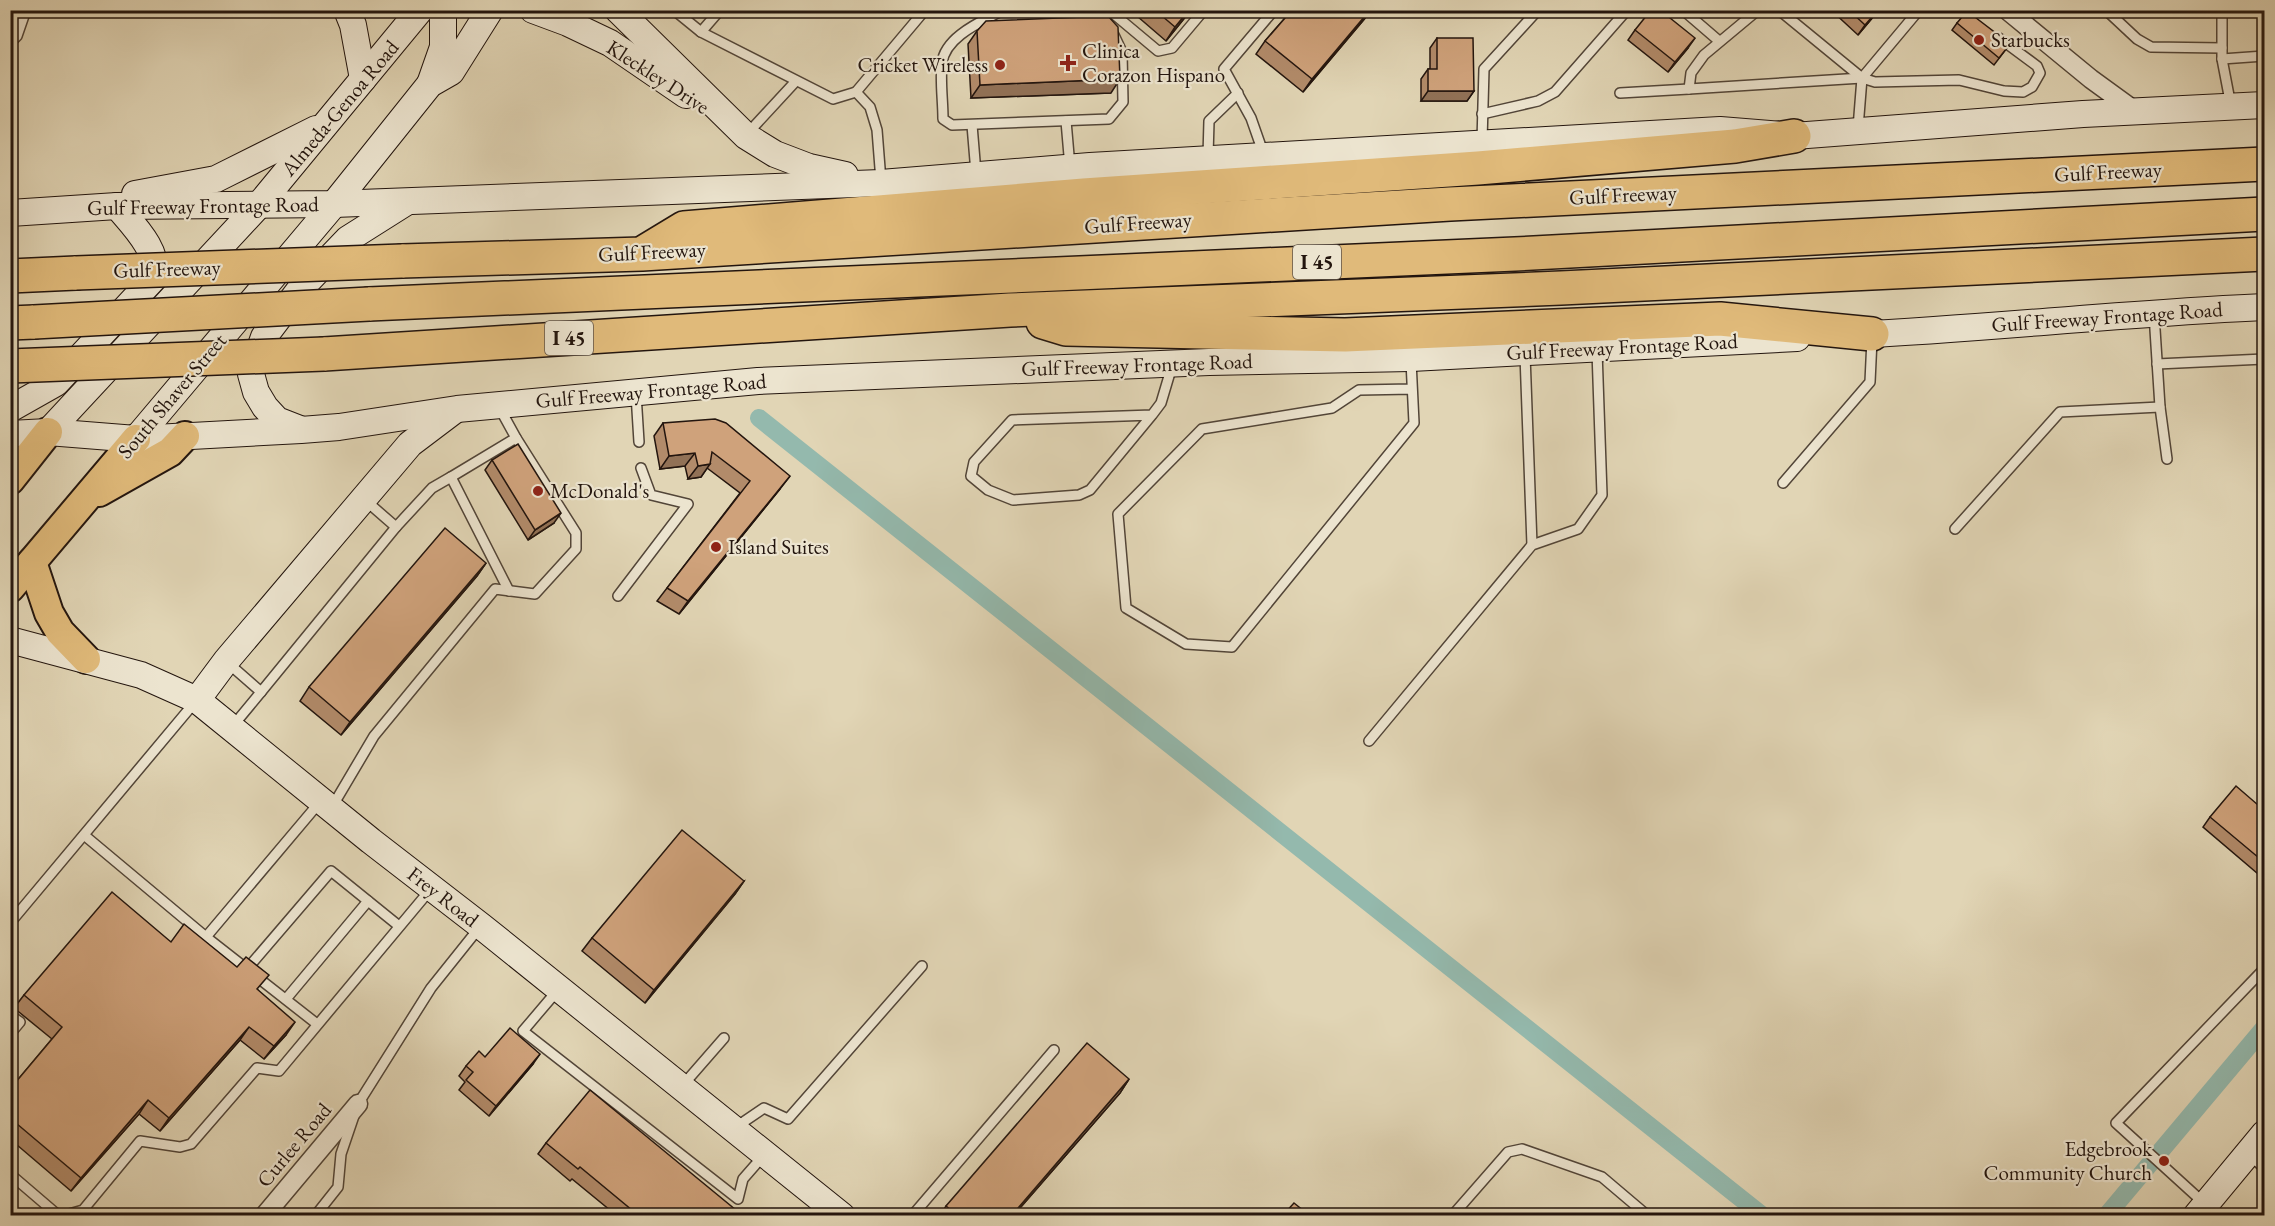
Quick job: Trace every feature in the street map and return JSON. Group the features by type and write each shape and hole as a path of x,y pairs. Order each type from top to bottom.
{"highway":[{"path":"642,254 684,228 1084,195 1478,168 1735,146 1794,136"},
{"name":"Gulf Freeway","path":"10,276 642,254 1450,204 2265,164"},
{"name":"Gulf Freeway","path":"22,322 369,304 1503,254 2265,214"},
{"name":"I 45","path":"10,366 324,354 1010,310 1561,288 2265,254"},
{"path":"1010,310 1066,330 1345,334 1720,319 1872,334"}],"main road":[{"path":"347,10 353,25 363,79"},
{"name":"Almeda-Genoa Road","path":"259,205 420,10"},
{"path":"334,204 430,84 443,47 443,10"},
{"path":"430,84 451,72 490,10"},
{"name":"Kleckley Drive","path":"533,10 568,23 610,43 746,136"},
{"path":"618,10 746,136 775,154 809,167 881,183"},
{"name":"Gulf Freeway Frontage Road","path":"10,213 117,206 334,204 881,183 1208,159 1720,130 1794,136 2083,114 2265,105"},
{"path":"59,208 216,179 324,124"},
{"path":"301,430 277,420 265,407 256,392 251,374 264,337 301,288 348,239 411,200"},
{"name":"South Shaver Street","path":"10,588 334,204"},
{"path":"11,480 48,432 259,205"},
{"path":"10,409 56,383 153,279 155,264 144,239 117,206"},
{"name":"Gulf Freeway Frontage Road","path":"10,434 48,432 136,439 301,430 339,427 457,408 758,381 1173,363 1411,358 1597,349 1872,334 2153,312 2265,307"},
{"path":"197,700 226,661 410,444 457,408"},
{"path":"84,500 170,452 185,436"},
{"path":"32,562 49,613 60,632 86,659"},
{"name":"Frey Road","path":"10,640 141,675 197,700 842,1215"},
{"path":"2201,1210 2259,1152"}],"street":[{"path":"2007,10 2091,79 2135,111"},
{"path":"2083,114 2090,100 2091,79"},
{"name":"Curlee Road","path":"264,1215 358,1104"}],"lane":[{"path":"10,43 17,36 26,10"},
{"path":"674,10 701,32 833,99 856,92 925,10"},
{"path":"686,10 701,32"},
{"path":"701,32 720,10"},
{"path":"1003,10 965,30 945,53 942,63 943,119 952,125 1109,119 1124,102 1122,52 1114,35 1104,26 1065,10"},
{"path":"1109,10 1158,51 1172,48 1204,10"},
{"path":"1265,156 1251,118 1224,69 1274,10"},
{"path":"1482,144 1484,69 1538,10"},
{"path":"1482,114 1538,101 1555,92 1627,10"},
{"path":"1683,10 1719,41"},
{"path":"1689,89 1691,73 1695,66 1719,41 1758,10"},
{"path":"1779,10 1862,78"},
{"path":"1858,131 1862,78 1918,10"},
{"path":"2106,10 2137,39 2151,47 2222,48"},
{"path":"2222,10 2222,60 2231,106"},
{"path":"1620,93 1862,78 1875,82 1959,80 2004,91 2023,92 2032,87 2040,73 2037,66 1989,30"},
{"path":"2222,60 2265,56"},
{"path":"746,136 796,81"},
{"path":"856,92 870,107 877,130 881,183"},
{"path":"1208,159 1209,121 1238,93"},
{"path":"1066,121 1070,169"},
{"path":"972,125 976,176"},
{"path":"2153,312 2166,459"},
{"path":"1783,483 1870,382 1872,334"},
{"path":"1369,741 1532,545 1578,529 1602,495 1597,349"},
{"path":"1525,352 1532,545"},
{"path":"1411,358 1414,423 1232,647 1186,644 1126,608 1118,514 1202,429 1332,408 1359,390 1412,389"},
{"path":"2157,364 2265,358"},
{"path":"1152,416 1012,420 975,462 971,476 987,490 1013,500 1078,495 1090,490 1152,416 1161,403 1173,363"},
{"path":"636,392 639,442"},
{"path":"206,937 326,805 374,736 495,589 535,594 576,549 576,533 516,438 498,405"},
{"path":"1955,529 2060,412 2160,407"},
{"path":"231,728 396,527 432,488 516,438"},
{"path":"618,596 688,504 651,495 641,468"},
{"path":"450,477 509,591"},
{"path":"363,498 396,527"},
{"path":"226,661 261,692"},
{"path":"10,923 197,700"},
{"path":"84,835 206,937 317,1024"},
{"path":"247,969 331,871 399,926"},
{"path":"10,1174 60,1215 83,1210 140,1141 180,1147 191,1144 257,1068 279,1071 431,888"},
{"path":"286,999 368,901"},
{"path":"315,1215 338,1187 341,1154 358,1104 431,988 481,926"},
{"path":"734,1128 764,1108 788,1119 922,966"},
{"path":"2201,1210 2160,1163 2116,1123 2264,969"},
{"path":"559,989 523,1031 738,1199 743,1179 765,1154"},
{"path":"10,1015 20,1022 10,1034"},
{"path":"681,1087 724,1038"},
{"path":"912,1215 1054,1050"},
{"path":"1452,1215 1508,1152 1522,1149 1602,1178 1648,1215"}],"building":[{"path":"1155,10 1189,10 1175,27"},
{"path":"1292,10 1370,10 1312,79 1265,41"},
{"path":"1651,10 1660,10 1695,38 1675,62 1635,30"},
{"path":"1849,10 1878,10 1865,25"},
{"path":"1967,11 2010,44 1999,58 1957,23"},
{"path":"1108,16 1118,27 1120,79 980,85 977,31 986,21"},
{"path":"1437,38 1473,38 1474,91 1428,91 1428,69 1437,69"},
{"name":"Island Suites","path":"715,419 726,423 790,476 688,601 667,588 750,481 712,452 710,464 698,466 695,453 669,456 663,423"},
{"path":"518,444 561,513 535,530 492,460"},
{"path":"445,528 486,563 350,722 309,687"},
{"path":"2236,786 2265,811 2265,863 2210,817"},
{"path":"682,830 744,881 654,990 592,938"},
{"path":"112,892 171,942 184,924 237,967 246,957 269,975 257,989 295,1022 274,1046 249,1027 169,1118 148,1100 81,1178 10,1118 10,1089 62,1027 24,995"},
{"path":"510,1028 540,1054 496,1106 466,1080 473,1072 466,1066 479,1051 485,1057"},
{"path":"1087,1043 1129,1079 1012,1215 957,1215 946,1206"},
{"path":"590,1090 742,1215 638,1215 580,1167 578,1169 546,1143"},
{"path":"1294,1203 1309,1215 1283,1215"}],"waterway":[{"path":"759,418 1763,1216"},
{"path":"2106,1216 2264,1028"}],"place":[{"name":"Starbucks","path":"1979,40"},
{"name":"Clinica Corazon Hispano","path":"1068,63"},
{"name":"Cricket Wireless","path":"1000,65"},
{"name":"McDonald's","path":"538,491"},
{"name":"Island Suites","path":"716,547"},
{"name":"Edgebrook Community Church","path":"2164,1161"}]}
